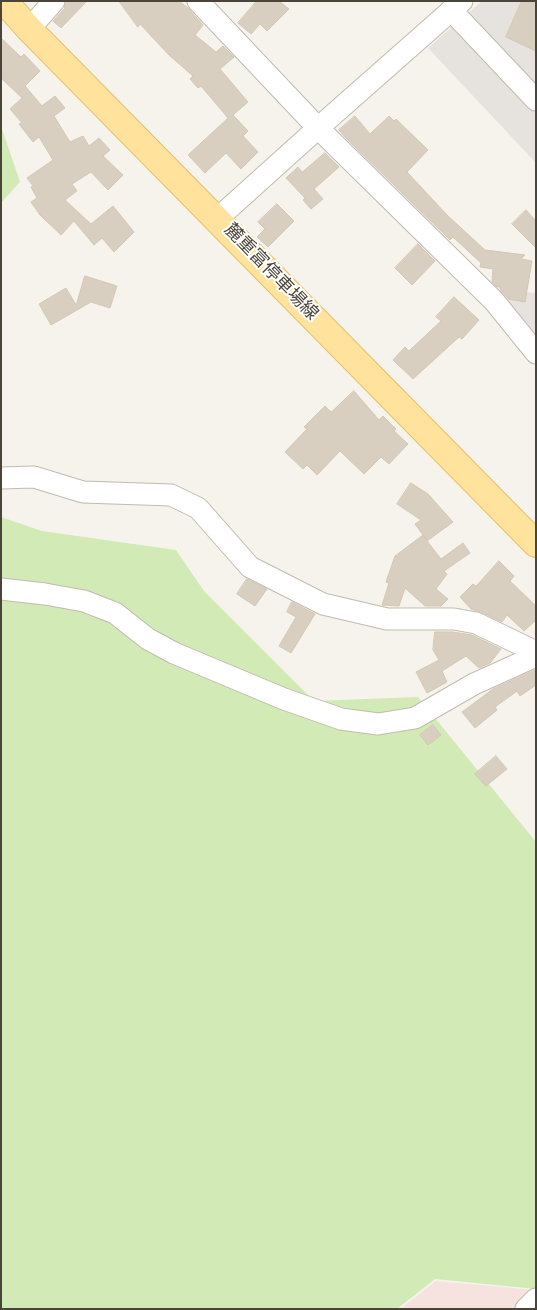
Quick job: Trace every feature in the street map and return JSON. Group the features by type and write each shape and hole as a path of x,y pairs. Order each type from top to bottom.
{"main road":[{"name":"麓重富停車場線","path":"4,1 29,29 536,544"}],"street":[{"path":"29,29 54,1"},
{"path":"198,1 318,128 494,301 536,353"},
{"path":"218,219 456,6 536,100"},
{"path":"1,478 34,477 83,492 171,495 198,508 250,567 323,604 386,619 454,619 476,623 536,654"},
{"path":"1,589 84,601 115,613 148,639 174,653 284,699 341,719 378,724 415,718 474,684 536,654"},
{"path":"526,1309 536,1299"}],"shaded area":[{"path":"482,1 536,1 536,163 428,48"},
{"path":"496,289 536,293 536,344"},
{"path":"436,1281 536,1290 525,1309 400,1309"}],"green space":[{"path":"1,126 20,182 1,203"},
{"path":"1,517 42,531 176,550 204,591 314,701 418,697 536,842 536,1289 435,1279 397,1309 1,1309"}],"building":[{"path":"66,1 87,1 61,28 53,21 64,9"},
{"path":"119,1 179,1 203,25 195,35 216,52 223,46 234,57 220,69 248,102 233,115 248,131 243,136 258,152 241,169 226,153 205,173 188,155 228,118 201,86 198,88 190,79 193,76 169,55 140,24 138,27"},
{"path":"257,1 279,1 289,9 267,31 260,24 251,34 238,23"},
{"path":"522,1 536,1 536,51 506,37"},
{"path":"1,38 21,57 24,54 40,71 25,86 42,106 55,96 65,108 54,116 70,142 83,136 89,146 99,138 110,150 103,156 123,175 108,190 91,172 72,184 77,191 65,200 91,224 113,206 134,232 114,252 102,238 94,245 74,221 61,235 40,215 31,202 37,198 31,187 33,186 27,178 53,160 39,137 33,142 19,124 22,123 10,109 22,98 1,78"},
{"path":"355,116 370,134 389,116 394,121 396,119 428,150 407,172 447,215 485,250 525,255 521,259 532,261 525,302 509,299 500,287 497,287 492,282 493,269 480,267 481,263 453,237 450,240 346,138 339,130"},
{"path":"325,153 339,167 314,189 323,199 311,209 303,200 305,198 286,178 298,167 302,172"},
{"path":"277,204 294,221 268,247 257,237 265,229 258,222"},
{"path":"526,210 536,221 536,248 512,224"},
{"path":"418,244 435,261 412,285 395,268"},
{"path":"85,276 117,286 110,308 91,302 51,325 39,304 66,288 76,305"},
{"path":"454,297 479,320 462,339 459,337 413,379 393,360 405,347 409,351 441,321 436,317"},
{"path":"354,391 379,420 383,416 396,429 394,431 408,444 389,464 381,457 364,474 340,451 317,475 307,465 303,469 285,452 307,429 304,427 325,406 331,412"},
{"path":"411,483 428,494 453,522 427,541 441,559 463,543 470,553 444,571 447,574 436,589 448,599 441,606 425,606 405,588 399,606 382,605 389,583 386,582 395,556 423,535 426,539 415,524 421,520 397,504"},
{"path":"499,561 514,576 510,581 536,606 536,620 524,631 507,615 502,622 471,609 460,597 473,584 476,586"},
{"path":"247,579 267,589 255,606 237,594"},
{"path":"292,602 315,614 291,653 279,646 296,617 287,612"},
{"path":"435,632 472,635 501,649 490,663 479,668 466,656 442,671 447,682 427,693 416,672 439,660 433,650"},
{"path":"536,670 536,685 520,696 517,691 495,707 497,710 475,728 462,712 493,689"},
{"path":"433,725 441,735 428,745 420,735"},
{"path":"496,756 507,769 486,786 475,774"}]}
